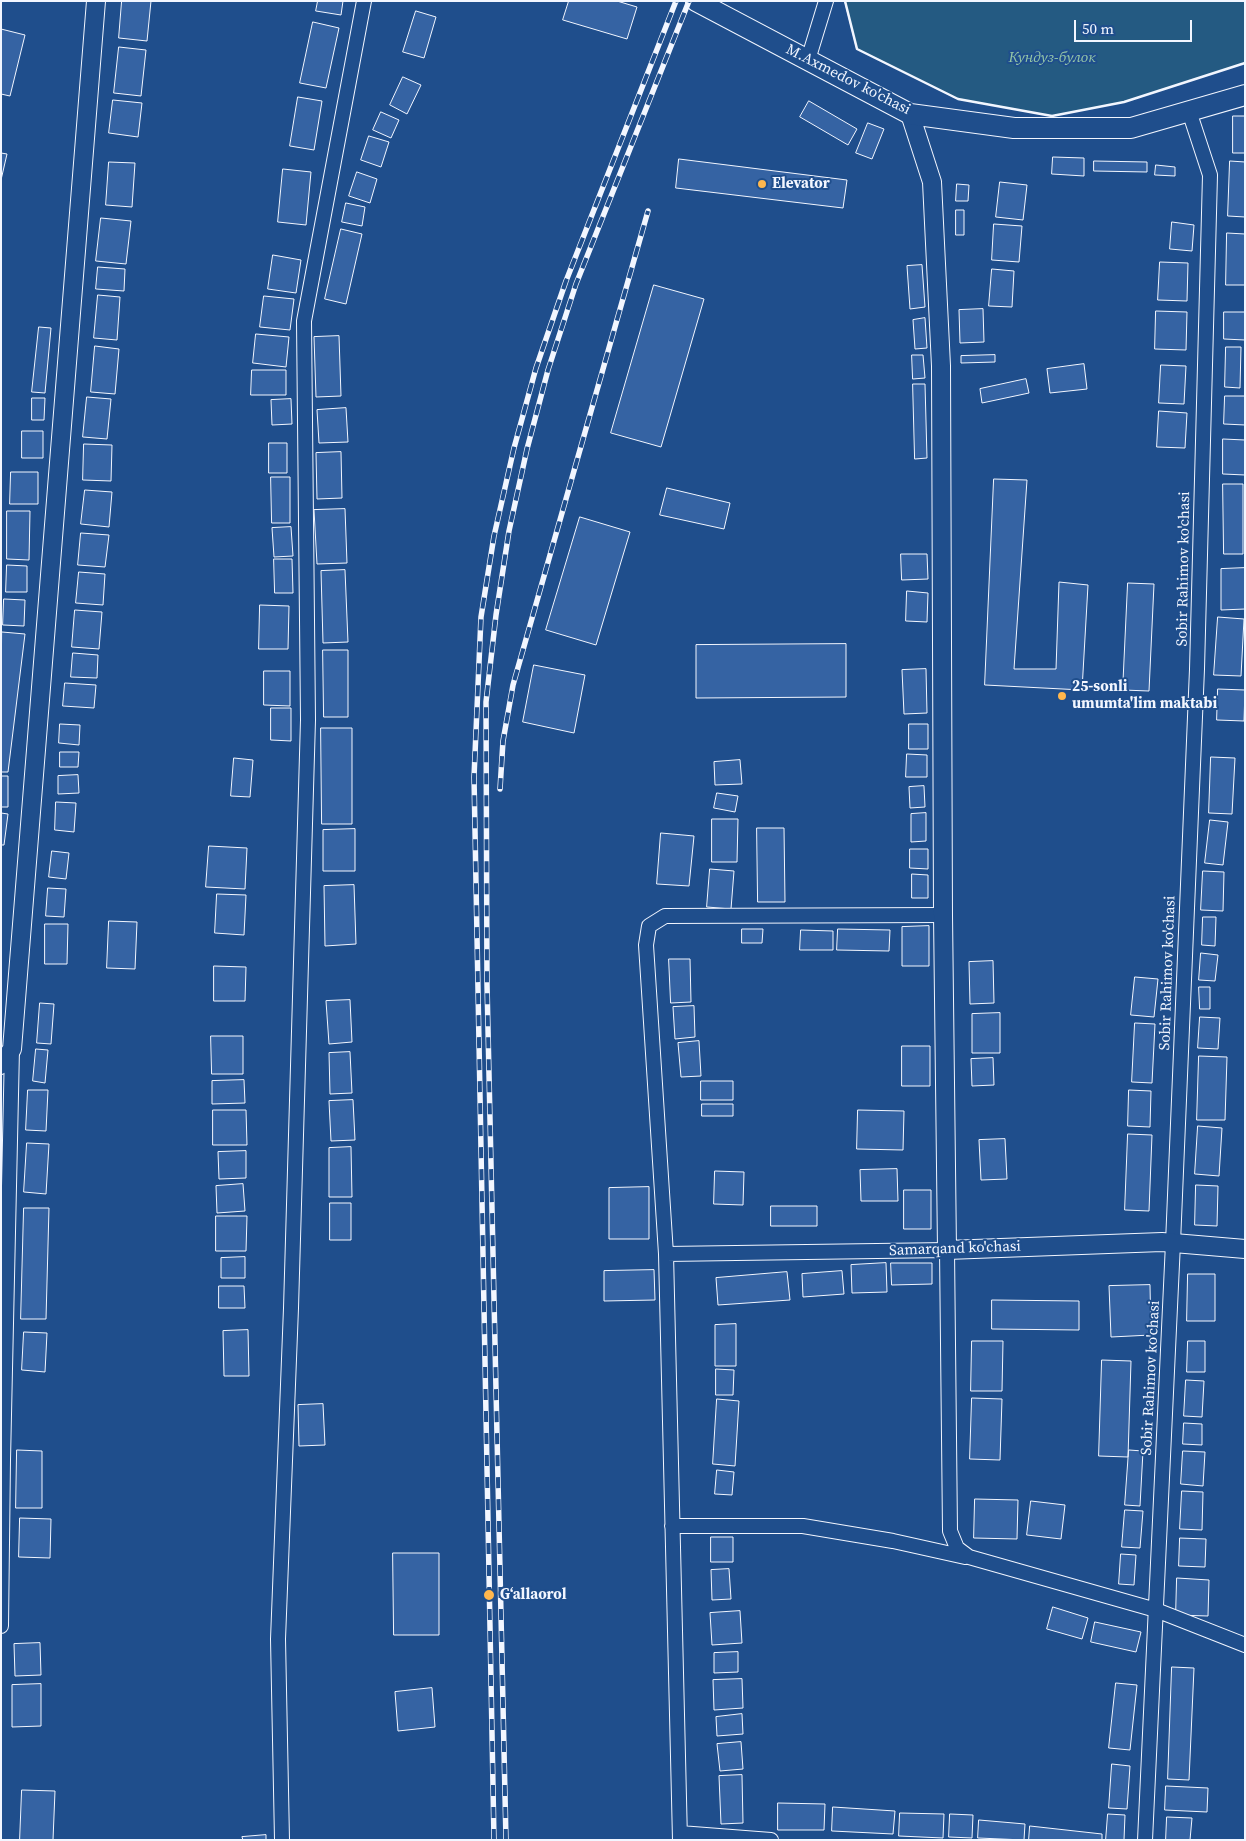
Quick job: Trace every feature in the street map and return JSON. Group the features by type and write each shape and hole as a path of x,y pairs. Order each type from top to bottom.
{"main road":[{"name":"M.Axmedov ko'chasi","path":"696,1 910,114 1014,128 1131,128 1245,95"}],"street":[{"path":"1,1626 2,1460 12,1049 96,1"},
{"path":"282,1840 278,1639 291,1308 308,720 304,322 364,1"},
{"path":"808,60 826,1"},
{"name":"Sobir Rahimov ko'chasi","path":"1145,1840 1174,1243 1197,669 1210,175 1189,111"},
{"path":"910,114 932,182 940,356 943,915 950,1531 957,1548 969,1557"},
{"path":"771,1840 680,1836 666,1254 646,945 649,926 665,916 943,915"},
{"path":"1,1065 12,1049"},
{"name":"Samarqand ko'chasi","path":"666,1254 946,1250 1174,1243 1245,1249"},
{"path":"672,1526 803,1526 894,1541 969,1557 1156,1610 1245,1645"}],"green space":[{"name":"Кундуз-булок","path":"845,1 1245,1 1245,63 1124,102 1052,116 958,99 857,49"}],"building":[{"path":"122,1 151,1 147,41 119,38"},
{"path":"318,1 343,1 341,15 316,11"},
{"path":"569,1 617,1 637,7 627,39 563,20"},
{"path":"416,11 436,17 424,58 403,52"},
{"path":"313,22 339,28 326,88 300,83"},
{"path":"1,29 25,35 10,96 1,94"},
{"path":"119,47 146,50 141,96 114,93"},
{"path":"403,77 421,85 407,114 390,105"},
{"path":"298,97 322,101 314,150 290,146"},
{"path":"113,100 142,103 138,137 109,133"},
{"path":"809,101 857,129 848,145 800,117"},
{"path":"381,112 399,120 391,138 373,130"},
{"path":"1233,116 1245,116 1245,153 1233,153"},
{"path":"868,123 884,129 872,159 856,153"},
{"path":"369,136 389,142 381,167 361,160"},
{"path":"1,153 7,154 1,180"},
{"path":"1053,157 1084,158 1084,176 1052,174"},
{"name":"Elevator","path":"679,159 847,180 843,208 676,188"},
{"path":"1094,161 1147,162 1147,172 1094,171"},
{"path":"1230,161 1245,162 1245,217 1228,216"},
{"path":"109,162 135,163 132,207 106,205"},
{"path":"1156,165 1175,167 1175,176 1155,175"},
{"path":"283,169 311,172 306,225 278,222"},
{"path":"357,172 377,179 370,203 349,196"},
{"path":"1000,182 1027,185 1023,220 996,217"},
{"path":"957,184 969,185 968,201 956,201"},
{"path":"346,203 365,207 362,226 342,222"},
{"path":"956,210 964,210 964,235 956,235"},
{"path":"101,218 131,221 126,264 96,261"},
{"path":"1172,222 1194,225 1192,251 1170,249"},
{"path":"994,224 1022,226 1019,262 992,260"},
{"path":"341,229 362,234 346,304 325,299"},
{"path":"1227,233 1245,234 1245,285 1226,285"},
{"path":"273,255 301,260 296,293 268,289"},
{"path":"1160,262 1188,263 1187,301 1158,300"},
{"path":"922,265 925,307 910,309 907,266"},
{"path":"98,267 125,269 124,291 96,289"},
{"path":"992,269 1014,271 1012,307 989,306"},
{"path":"654,285 704,299 661,447 611,433"},
{"path":"98,295 120,297 117,340 94,338"},
{"path":"264,296 294,299 290,330 260,327"},
{"path":"983,309 984,342 960,343 959,310"},
{"path":"1156,311 1187,312 1186,350 1155,349"},
{"path":"1224,312 1245,312 1245,340 1224,339"},
{"path":"925,318 927,348 915,349 913,320"},
{"path":"39,327 51,328 45,393 32,392"},
{"path":"256,334 289,337 286,367 253,363"},
{"path":"339,336 341,396 316,397 314,337"},
{"path":"95,346 119,349 115,394 91,392"},
{"path":"1226,347 1241,347 1240,388 1225,387"},
{"path":"912,355 923,355 925,378 913,379"},
{"path":"995,355 995,362 961,363 961,356"},
{"path":"1084,364 1087,389 1050,393 1047,369"},
{"path":"1161,365 1186,366 1184,404 1159,403"},
{"path":"252,370 286,370 286,395 251,395"},
{"path":"1026,379 1029,393 982,403 980,389"},
{"path":"913,384 925,384 927,458 915,459"},
{"path":"1225,396 1245,396 1245,425 1224,424"},
{"path":"87,397 111,399 107,439 83,437"},
{"path":"32,398 45,398 44,420 32,420"},
{"path":"291,399 292,424 272,425 271,400"},
{"path":"346,408 348,442 319,443 317,410"},
{"path":"1159,411 1187,413 1185,448 1157,447"},
{"path":"22,431 43,431 43,458 22,458"},
{"path":"1223,439 1245,440 1245,475 1223,474"},
{"path":"269,443 287,443 287,473 269,473"},
{"path":"84,444 112,445 111,481 83,480"},
{"path":"341,452 342,498 317,499 316,453"},
{"path":"11,472 38,472 38,504 10,504"},
{"path":"271,477 290,477 290,523 272,523"},
{"path":"994,479 1027,480 1014,669 1056,669 1059,582 1088,585 1082,690 985,685"},
{"path":"1223,484 1243,484 1243,554 1224,554"},
{"path":"667,488 730,503 724,529 660,515"},
{"path":"85,490 112,492 109,527 81,524"},
{"path":"345,509 347,563 317,564 314,510"},
{"path":"7,511 30,511 29,560 7,559"},
{"path":"580,517 630,532 596,645 546,630"},
{"path":"291,527 293,556 274,557 272,528"},
{"path":"81,533 109,535 105,567 78,565"},
{"path":"901,554 927,554 928,579 902,580"},
{"path":"274,559 292,559 293,593 275,593"},
{"path":"7,565 27,566 27,592 6,592"},
{"path":"1245,568 1245,609 1221,610 1221,569"},
{"path":"345,570 348,642 323,643 321,571"},
{"path":"79,572 105,574 103,605 76,603"},
{"path":"1128,583 1154,584 1149,691 1123,690"},
{"path":"907,591 928,593 927,622 906,621"},
{"path":"4,599 25,600 24,626 3,625"},
{"path":"260,605 289,606 288,649 259,649"},
{"path":"75,610 102,612 99,649 72,647"},
{"path":"1218,617 1244,619 1241,676 1214,675"},
{"path":"2,632 25,634 8,772 1,772"},
{"path":"846,644 846,697 696,698 696,645"},
{"path":"323,650 348,650 348,717 324,717"},
{"path":"73,653 98,655 97,678 71,677"},
{"path":"534,665 585,675 574,733 523,722"},
{"path":"926,669 927,713 904,714 902,670"},
{"path":"264,671 290,671 290,706 264,705"},
{"path":"65,683 96,685 94,708 63,706"},
{"path":"1218,689 1245,690 1244,721 1217,720"},
{"path":"271,708 291,708 291,741 271,740"},
{"path":"60,724 80,725 79,745 59,743"},
{"path":"909,724 928,724 928,749 909,749"},
{"path":"321,728 352,728 352,824 322,824"},
{"path":"60,752 79,752 78,767 60,767"},
{"path":"907,754 927,755 927,777 906,777"},
{"path":"1211,757 1235,758 1232,814 1209,813"},
{"path":"234,758 253,760 250,797 231,796"},
{"path":"740,760 742,784 715,785 714,762"},
{"path":"78,775 79,793 58,794 58,776"},
{"path":"1,776 8,776 8,807 1,807"},
{"path":"924,786 925,807 910,808 909,787"},
{"path":"717,793 738,796 735,812 714,808"},
{"path":"56,802 76,803 74,832 55,830"},
{"path":"1,813 8,814 4,845 1,845"},
{"path":"926,813 926,841 911,842 911,814"},
{"path":"712,819 738,819 737,862 712,862"},
{"path":"1210,820 1228,822 1223,865 1205,863"},
{"path":"757,828 784,828 785,902 758,902"},
{"path":"355,829 355,871 323,871 323,830"},
{"path":"661,833 694,836 689,886 657,884"},
{"path":"209,846 247,848 245,889 206,887"},
{"path":"910,849 928,849 928,869 910,868"},
{"path":"52,851 69,853 66,879 49,877"},
{"path":"710,869 734,871 731,909 707,907"},
{"path":"1203,871 1224,872 1223,911 1201,910"},
{"path":"912,874 928,875 928,898 912,898"},
{"path":"354,885 356,944 325,946 324,886"},
{"path":"48,888 66,889 64,917 46,916"},
{"path":"217,894 246,895 244,935 215,933"},
{"path":"1203,917 1216,917 1215,946 1202,945"},
{"path":"109,921 137,922 135,969 107,968"},
{"path":"45,924 68,924 67,964 45,964"},
{"path":"929,926 929,966 902,966 902,927"},
{"path":"742,929 763,929 762,943 742,943"},
{"path":"838,929 890,930 889,951 837,950"},
{"path":"801,930 833,931 833,950 800,950"},
{"path":"1201,953 1218,955 1215,981 1199,980"},
{"path":"669,959 690,959 691,1002 671,1003"},
{"path":"993,961 994,1003 970,1004 969,962"},
{"path":"214,966 246,967 245,1001 214,1001"},
{"path":"1135,977 1158,979 1154,1017 1131,1015"},
{"path":"1199,987 1210,987 1210,1009 1200,1009"},
{"path":"350,1000 352,1042 329,1044 326,1001"},
{"path":"40,1003 54,1004 51,1044 37,1043"},
{"path":"694,1006 695,1037 675,1039 673,1007"},
{"path":"1000,1013 1000,1053 972,1053 972,1014"},
{"path":"1200,1017 1220,1018 1218,1049 1198,1048"},
{"path":"1135,1023 1155,1024 1152,1083 1132,1082"},
{"path":"211,1036 243,1036 243,1074 212,1074"},
{"path":"699,1041 701,1076 681,1077 678,1043"},
{"path":"902,1046 930,1046 930,1086 902,1086"},
{"path":"36,1049 48,1050 45,1083 33,1081"},
{"path":"350,1052 352,1093 330,1094 329,1053"},
{"path":"1199,1056 1227,1057 1225,1120 1197,1120"},
{"path":"993,1058 994,1085 972,1086 971,1059"},
{"path":"244,1080 245,1103 212,1104 212,1081"},
{"path":"701,1081 733,1081 733,1100 701,1100"},
{"path":"28,1090 48,1090 46,1131 26,1130"},
{"path":"1129,1090 1151,1091 1150,1127 1128,1126"},
{"path":"353,1100 355,1140 331,1141 329,1101"},
{"path":"702,1104 733,1104 733,1116 702,1116"},
{"path":"213,1110 246,1110 247,1145 213,1145"},
{"path":"858,1110 904,1111 903,1150 857,1149"},
{"path":"1198,1126 1222,1128 1219,1176 1195,1174"},
{"path":"1128,1134 1152,1135 1149,1211 1125,1210"},
{"path":"1005,1139 1007,1179 981,1180 979,1140"},
{"path":"27,1143 49,1144 46,1194 24,1192"},
{"path":"351,1147 352,1197 329,1197 329,1148"},
{"path":"246,1151 246,1178 219,1179 218,1152"},
{"path":"897,1169 898,1201 861,1201 860,1170"},
{"path":"715,1171 744,1172 743,1205 714,1204"},
{"path":"243,1184 245,1211 217,1213 216,1186"},
{"path":"1196,1185 1218,1186 1217,1226 1195,1225"},
{"path":"649,1187 649,1239 609,1239 609,1188"},
{"path":"904,1190 931,1190 931,1229 904,1229"},
{"path":"330,1203 351,1203 351,1240 330,1240"},
{"path":"771,1206 817,1206 817,1226 771,1226"},
{"path":"24,1208 49,1208 46,1319 21,1319"},
{"path":"216,1216 247,1216 246,1251 216,1251"},
{"path":"245,1257 245,1278 221,1278 221,1258"},
{"path":"886,1263 887,1292 852,1293 851,1265"},
{"path":"891,1263 932,1263 932,1284 892,1285"},
{"path":"654,1270 655,1300 604,1301 604,1271"},
{"path":"842,1271 844,1294 803,1297 802,1274"},
{"path":"787,1272 790,1300 718,1305 716,1278"},
{"path":"1188,1274 1215,1274 1215,1321 1187,1321"},
{"path":"1150,1285 1151,1335 1111,1337 1109,1286"},
{"path":"219,1286 244,1286 245,1308 219,1308"},
{"path":"992,1300 1079,1301 1079,1330 992,1329"},
{"path":"736,1324 736,1366 715,1366 715,1325"},
{"path":"248,1330 249,1376 224,1376 223,1331"},
{"path":"24,1332 47,1333 45,1372 22,1370"},
{"path":"972,1341 1003,1341 1002,1391 971,1391"},
{"path":"1188,1341 1205,1341 1205,1372 1187,1372"},
{"path":"1102,1360 1131,1361 1128,1457 1099,1456"},
{"path":"716,1369 734,1370 733,1395 716,1395"},
{"path":"1186,1380 1204,1381 1202,1417 1184,1416"},
{"path":"972,1398 1002,1399 1000,1460 970,1459"},
{"path":"717,1399 739,1401 735,1466 713,1464"},
{"path":"323,1404 325,1445 299,1446 298,1405"},
{"path":"1184,1423 1202,1424 1202,1445 1183,1444"},
{"path":"17,1450 42,1451 42,1508 16,1508"},
{"path":"1129,1450 1143,1451 1140,1506 1125,1505"},
{"path":"1183,1451 1205,1452 1203,1486 1181,1484"},
{"path":"717,1470 734,1472 732,1495 715,1494"},
{"path":"1182,1491 1203,1492 1202,1530 1180,1529"},
{"path":"975,1499 1018,1500 1017,1539 974,1538"},
{"path":"1031,1501 1065,1505 1061,1539 1027,1535"},
{"path":"1125,1510 1143,1511 1140,1548 1122,1547"},
{"path":"20,1518 51,1519 50,1558 19,1557"},
{"path":"711,1537 733,1537 733,1562 711,1562"},
{"path":"1180,1538 1206,1539 1205,1567 1179,1566"},
{"path":"393,1553 439,1553 439,1635 394,1635"},
{"path":"1121,1554 1136,1555 1134,1585 1119,1584"},
{"path":"729,1569 731,1599 712,1600 711,1570"},
{"path":"1177,1578 1209,1580 1208,1616 1176,1615"},
{"path":"1053,1607 1088,1618 1082,1639 1047,1629"},
{"path":"740,1611 742,1643 712,1645 710,1613"},
{"path":"1095,1622 1141,1632 1136,1652 1091,1642"},
{"path":"40,1643 41,1675 15,1676 14,1644"},
{"path":"738,1652 738,1672 714,1673 714,1653"},
{"path":"1172,1667 1194,1668 1189,1780 1168,1779"},
{"path":"742,1679 743,1708 714,1710 713,1680"},
{"path":"1116,1683 1137,1685 1130,1750 1109,1748"},
{"path":"41,1684 41,1726 12,1727 12,1685"},
{"path":"432,1688 435,1727 398,1731 395,1692"},
{"path":"742,1714 743,1734 717,1736 716,1717"},
{"path":"741,1742 743,1769 720,1771 717,1744"},
{"path":"1112,1764 1130,1766 1127,1809 1109,1808"},
{"path":"742,1775 743,1823 721,1824 719,1776"},
{"path":"1166,1786 1208,1788 1207,1812 1165,1810"},
{"path":"22,1790 55,1791 53,1840 20,1840"},
{"path":"778,1803 825,1804 824,1830 778,1830"},
{"path":"833,1807 895,1811 893,1834 832,1831"},
{"path":"900,1813 944,1814 943,1838 899,1836"},
{"path":"950,1814 973,1815 972,1838 949,1837"},
{"path":"1108,1814 1125,1815 1124,1840 1106,1840"},
{"path":"1167,1817 1192,1818 1190,1840 1166,1840"},
{"path":"979,1820 1025,1824 1024,1840 978,1838"},
{"path":"1030,1826 1102,1834 1102,1840 1029,1840"},
{"path":"266,1835 266,1840 243,1840 242,1837"}],"railway":[{"path":"494,1840 474,777 481,617 494,536 514,448 536,368 566,281 676,1"},
{"path":"506,1840 487,984 486,702 496,615 509,531 527,449 548,370 576,284 689,1"},
{"path":"500,789 503,741 513,685 648,211"}],"wall":[{"path":"845,1 857,49 958,99 1052,116 1124,102 1245,63"}],"place":[{"name":"Elevator","path":"762,184"},
{"name":"25-sonli umumta'lim maktabi","path":"1062,696"},
{"name":"Gʻallaorol","path":"489,1595"}]}
